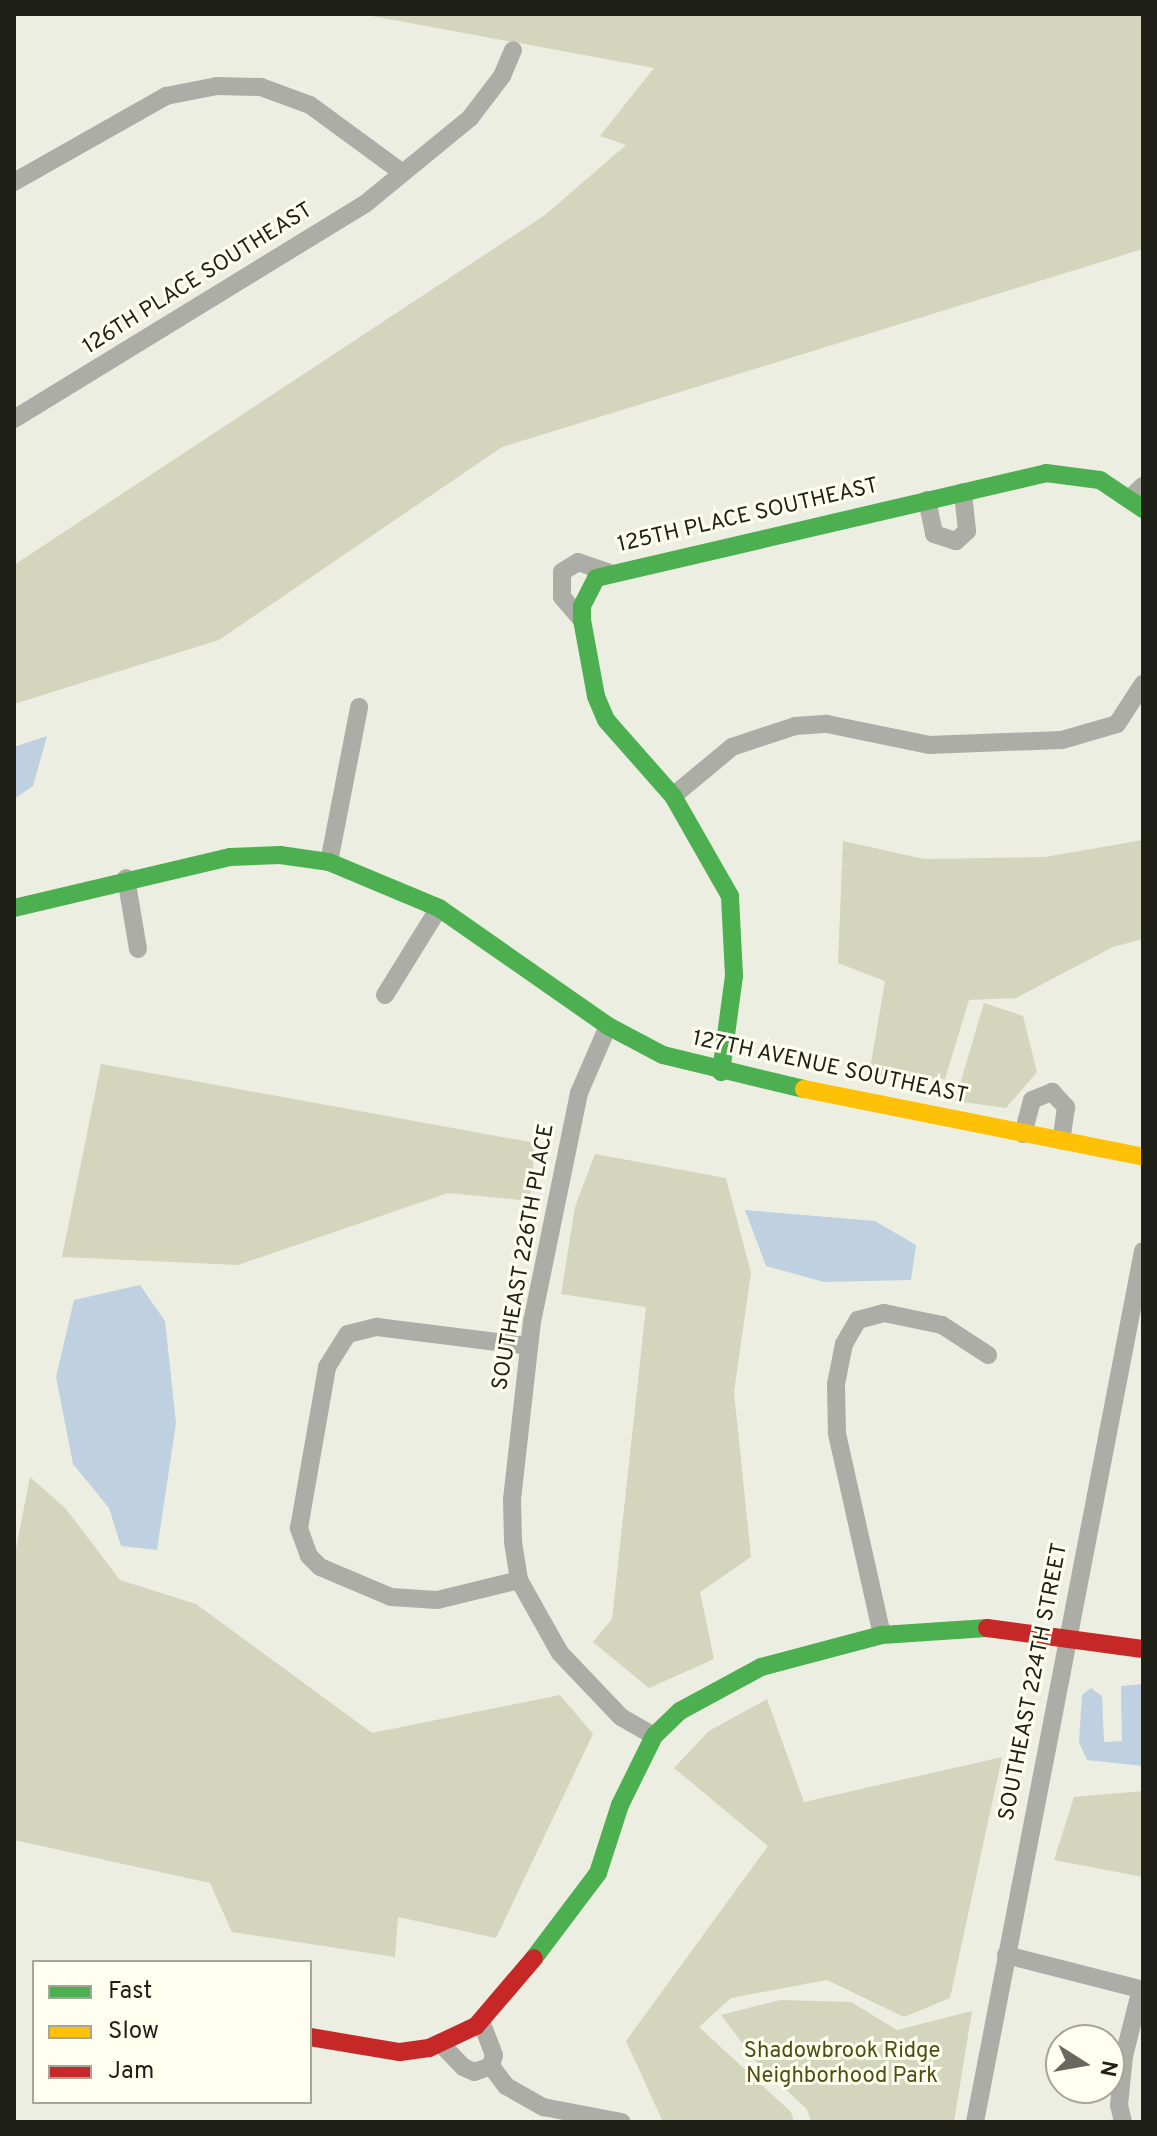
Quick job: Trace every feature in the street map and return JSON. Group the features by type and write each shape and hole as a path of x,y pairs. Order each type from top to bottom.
{"street":[{"name":"126TH PLACE SOUTHEAST","path":"14,419 365,204 470,118 502,76 513,50"},
{"path":"15,179 166,96 217,86 261,87 310,105 403,173"},
{"name":"125TH PLACE SOUTHEAST","path":"582,620 587,590 607,572 1046,473 1076,473 1139,497"},
{"path":"927,500 934,534 956,541 967,531 963,492"},
{"path":"607,572 578,562 562,572 562,597 582,620 596,696 606,720 673,796 730,896 734,976 721,1072"},
{"path":"673,796 732,747 795,726 827,724 929,745 969,746 1062,740 1117,724 1143,684"},
{"path":"329,862 359,707"},
{"name":"127TH AVENUE SOUTHEAST","path":"14,908 126,878 230,857 280,855 329,862 390,883 439,908 608,1026 663,1055 721,1072 1143,1157"},
{"path":"126,878 138,949"},
{"path":"385,995 439,908"},
{"name":"SOUTHEAST 226TH PLACE","path":"608,1026 579,1093 529,1346 512,1500 519,1580 560,1653 621,1717 654,1736"},
{"path":"1023,1134 1032,1100 1052,1092 1066,1107 1061,1141"},
{"name":"SOUTHEAST 224TH STREET","path":"975,2122 1143,1251"},
{"path":"882,1635 837,1433 836,1384 844,1344 858,1320 884,1313 942,1325 988,1355"},
{"path":"519,1580 437,1600 391,1597 320,1567 303,1542 301,1515 327,1367 348,1334 377,1327 529,1346"},
{"path":"312,2037 400,2052 440,2043 481,2021 598,1873 620,1805 654,1736 702,1695 761,1667 882,1635 1003,1628 1143,1649"},
{"path":"1006,1955 1142,1990 1124,2056 1119,2105 1123,2122"},
{"path":"481,2021 494,2055 491,2066"},
{"path":"440,2043 463,2067 474,2072 491,2066"},
{"path":"491,2066 506,2086 543,2107 622,2122"}],"green space":[{"path":"361,14 1143,14 1143,249 502,447 219,640 14,704 14,565 545,215 626,145 600,136 654,68"},
{"path":"1143,840 1143,939 1113,947 1016,998 969,1000 945,1079 869,1075 885,981 838,963 843,841 924,859 1045,857"},
{"path":"984,1003 1023,1016 1037,1072 1006,1108 955,1101"},
{"path":"101,1064 535,1143 530,1201 448,1193 238,1265 62,1257"},
{"path":"595,1154 726,1178 751,1273 734,1392 751,1557 700,1592 714,1659 649,1688 593,1642 612,1619 646,1307 561,1294 575,1207"},
{"path":"30,1477 66,1509 120,1580 196,1604 372,1733 560,1695 593,1734 496,1938 398,1917 395,1957 232,1932 210,1883 14,1840 14,1559"},
{"path":"767,1699 804,1802 1002,1757 950,1998 904,2017 827,1980 731,1998 699,2027 791,2112 794,2122 663,2122 626,2041 768,1846 674,1768 709,1731"},
{"path":"1143,1791 1143,1877 1054,1860 1074,1797"},
{"name":"Shadowbrook Ridge Neighborhood Park","path":"780,2000 851,2002 897,2030 972,2011 954,2122 811,2122 807,2109 758,2064 721,2015"}],"water":[{"path":"47,736 33,786 14,799 14,747"},
{"path":"745,1210 875,1221 916,1245 911,1280 824,1282 766,1266"},
{"path":"140,1285 165,1321 176,1423 157,1550 121,1546 109,1508 73,1464 56,1377 74,1300"},
{"path":"1143,1684 1143,1766 1087,1760 1079,1742 1082,1695 1091,1688 1102,1696 1104,1742 1122,1741 1121,1686"}],"traffic: fast":[{"path":"721,1072 734,976 730,896 673,796 606,720 596,696 582,620 582,606 596,578 1046,473 1100,480 1143,509"},
{"path":"14,908 230,857 280,855 329,862 439,908 608,1026 663,1055 804,1089"},
{"path":"534,1958 598,1873 620,1805 654,1736 680,1711 761,1667 882,1635 987,1628"}],"traffic: slow":[{"path":"804,1089 1143,1157"}],"traffic: jam":[{"path":"987,1628 1143,1649"},
{"path":"312,2037 400,2052 429,2048 476,2026 534,1958"}]}
